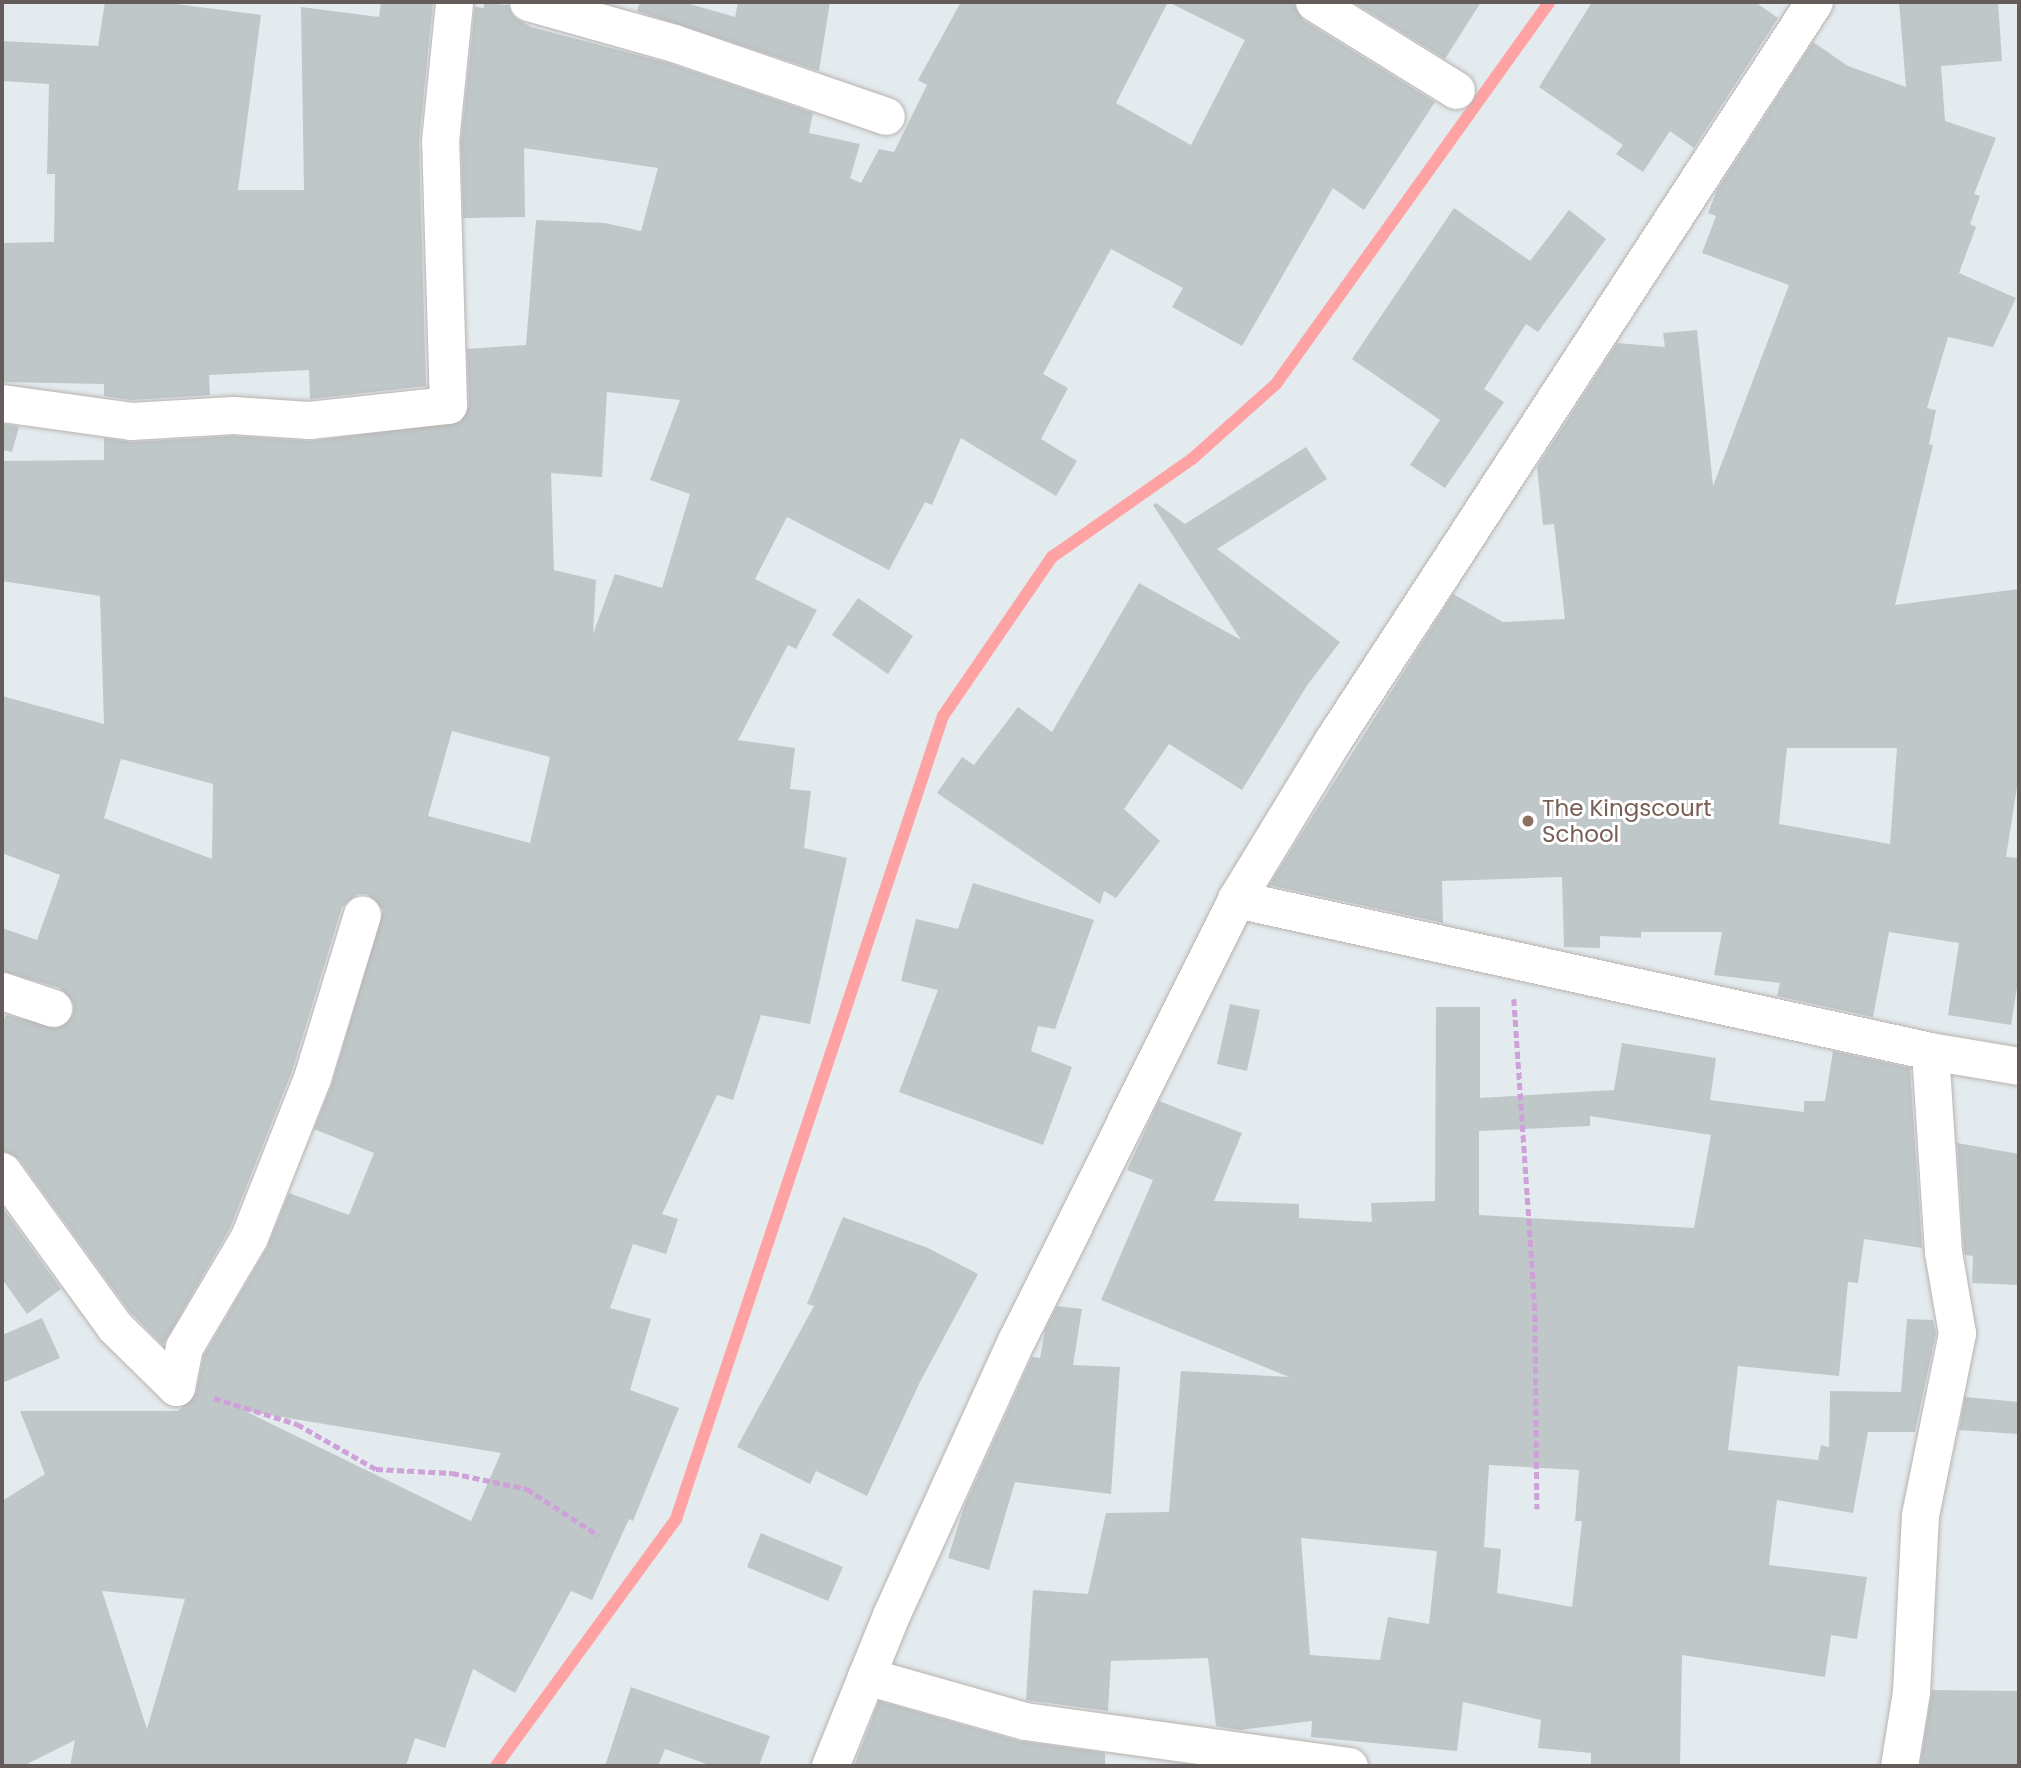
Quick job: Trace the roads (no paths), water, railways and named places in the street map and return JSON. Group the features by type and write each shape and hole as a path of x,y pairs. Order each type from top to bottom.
{"street":[{"path":"2,403 131,421 233,415 309,420 448,405 440,142 454,2"},
{"path":"528,2 674,43 886,116"},
{"path":"1314,2 1456,90"},
{"path":"830,1766 866,1676 1017,1339 1236,900 1333,740 1814,2"},
{"path":"1236,900 1930,1051 2019,1066"},
{"path":"2,1172 114,1326 176,1387 184,1348 254,1225 312,1078 362,914"},
{"path":"2,991 53,1007"},
{"path":"1899,1766 1911,1692 1920,1515 1957,1333 1943,1252 1930,1051"},
{"path":"866,1676 1025,1721 1349,1766"}],"waterway":[{"path":"496,1766 676,1519 943,716 1052,557 1192,459 1276,384 1549,2"}],"place":[{"name":"The Kingscourt School","path":"1528,821"}]}
